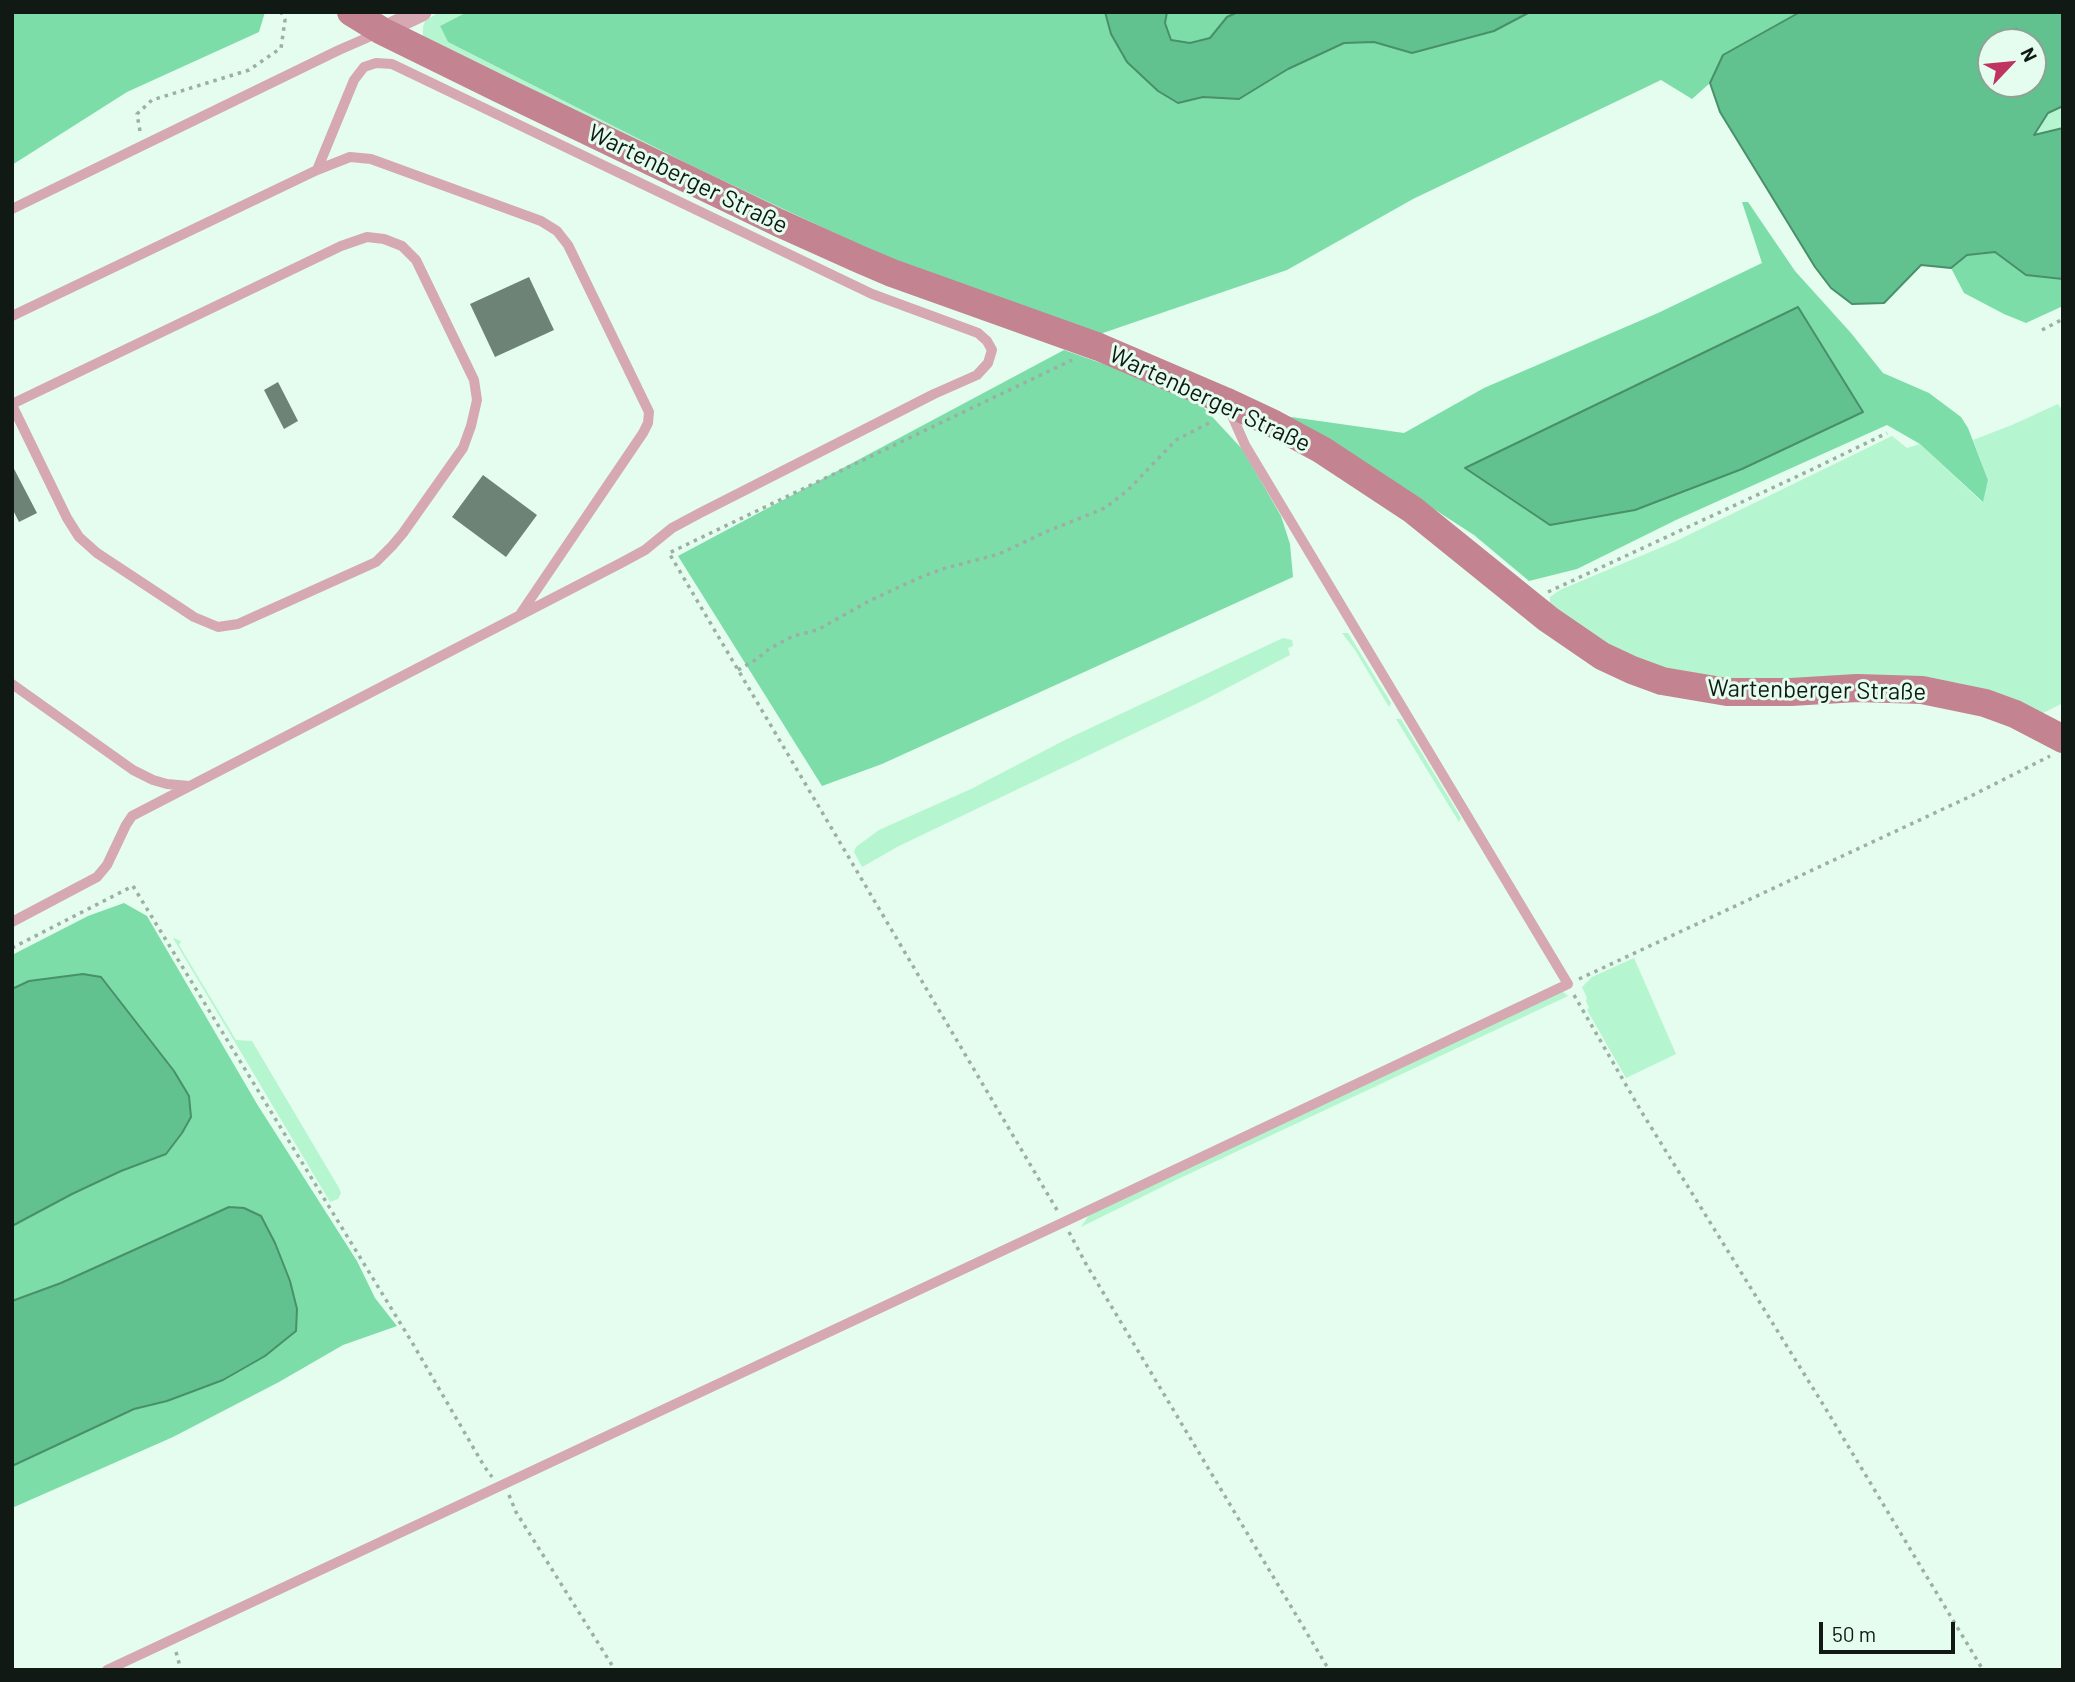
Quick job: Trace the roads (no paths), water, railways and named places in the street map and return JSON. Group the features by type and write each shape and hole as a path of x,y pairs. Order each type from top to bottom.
{"main road":[{"name":"Wartenberger Straße","path":"351,12 382,31 859,259 1099,347 1228,408 1274,424 1322,450 1413,510 1527,602 1602,656 1662,681 1716,690 1749,693 1857,688 1922,690 1954,695 2015,714 2059,746"}],"street":[{"path":"382,31 422,12"}],"lane":[{"path":"12,209 382,31"},
{"path":"12,922 97,877 107,865 132,816 645,550 672,528 691,518 934,394 977,375 988,363 992,351 988,341 978,333 872,294 392,64 364,67 354,80 317,170"},
{"path":"12,316 317,170 350,157 371,159 541,221 558,231 568,245 649,411 649,423 519,616"},
{"path":"367,237 384,239 402,246 416,260 474,380 477,400 463,448 403,533 376,562 238,624 218,627 194,617 97,553 79,537 67,518 12,404 341,246 367,237"},
{"path":"107,1670 1568,984 1245,444 1228,408"},
{"path":"12,684 132,770 160,782 190,786"}]}
